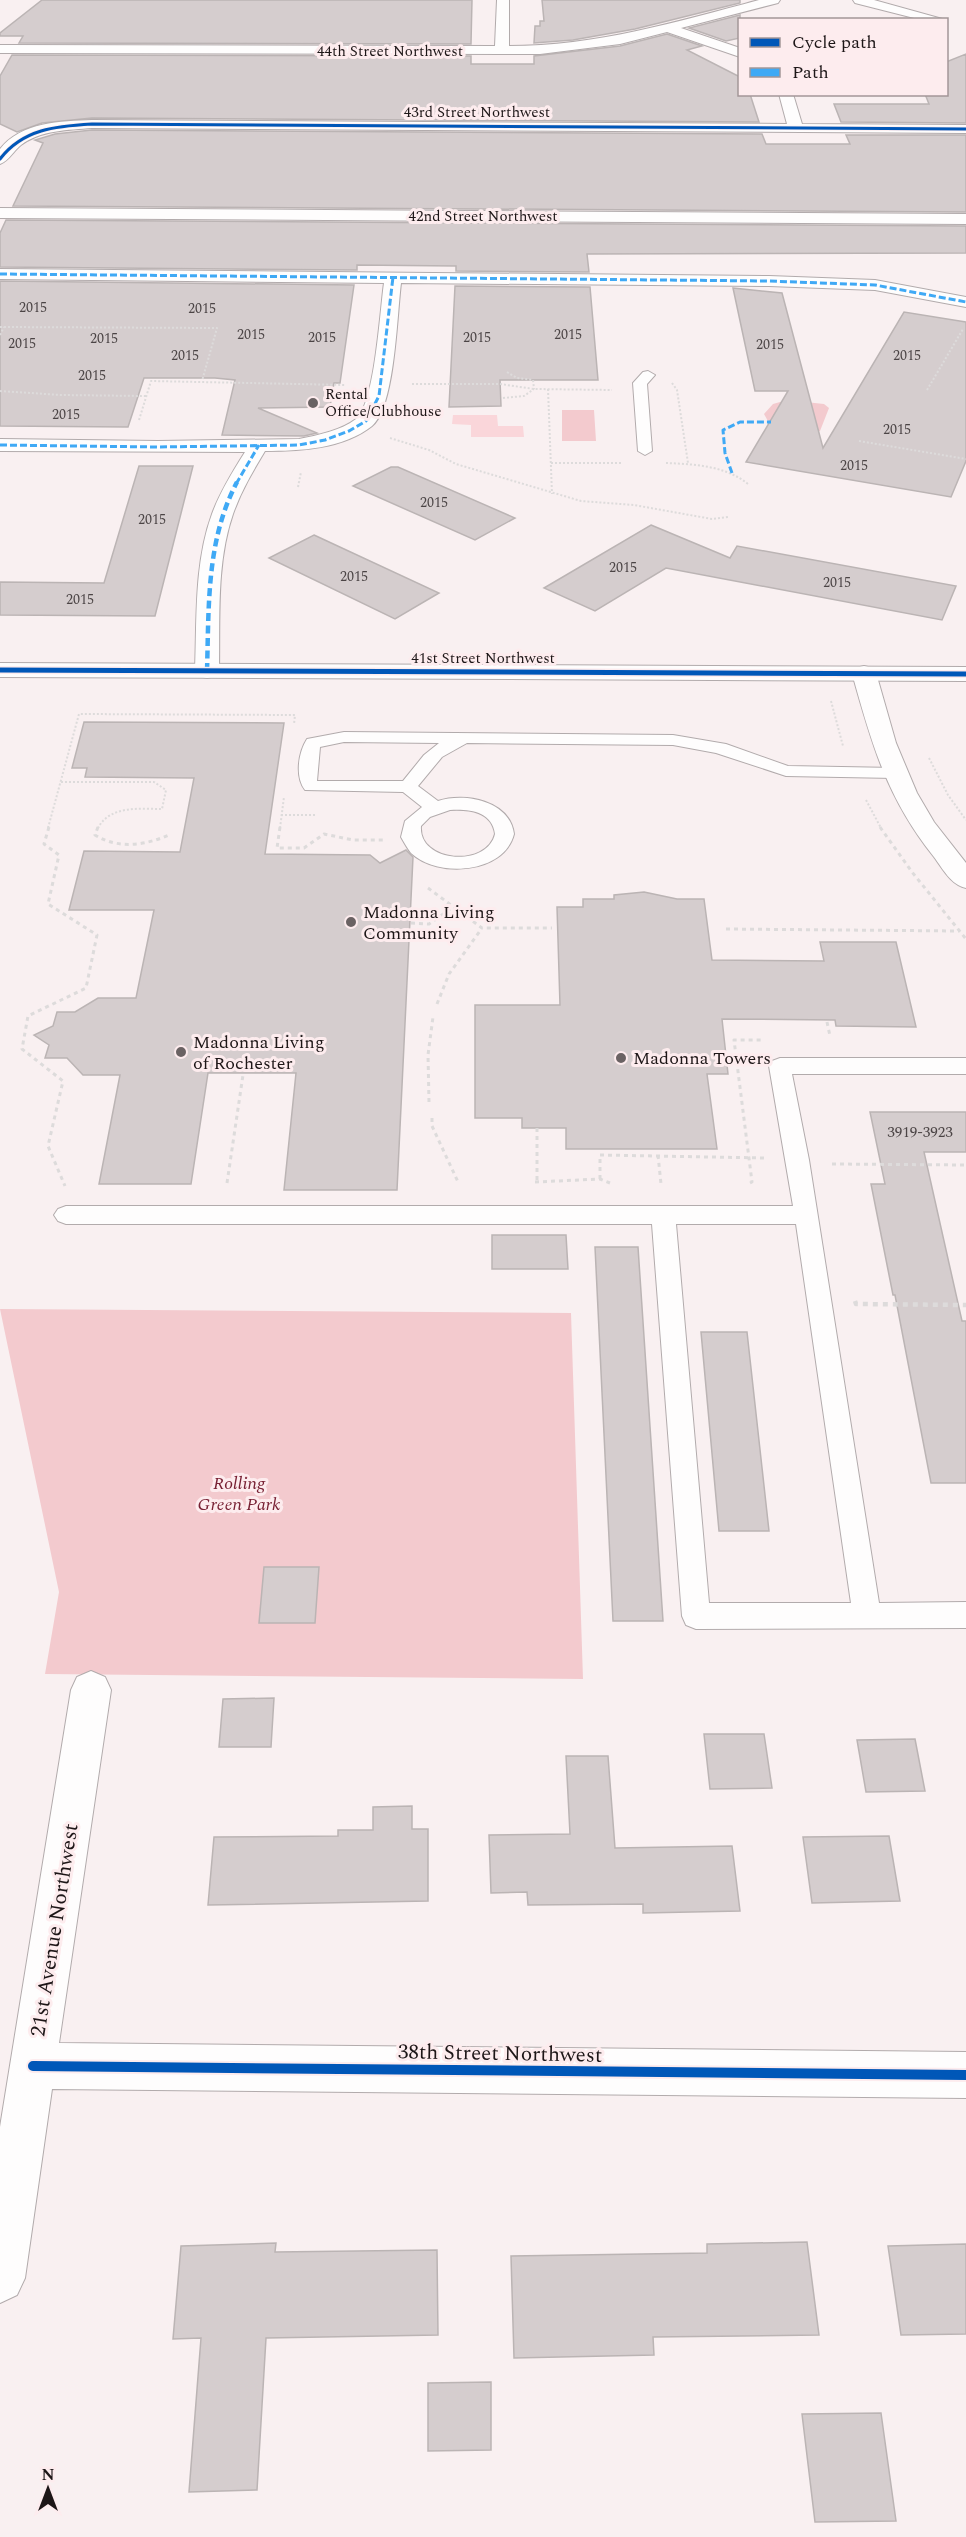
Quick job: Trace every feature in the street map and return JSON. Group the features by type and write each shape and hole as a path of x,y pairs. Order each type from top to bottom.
{"street":[{"path":"502,51 503,0"},
{"name":"44th Street Northwest","path":"0,49 502,51 583,46 620,40 774,0"},
{"path":"859,0 932,18"},
{"path":"893,8 916,2"},
{"path":"669,28 738,52"},
{"path":"787,96 796,128"},
{"name":"43rd Street Northwest","path":"0,159 7,148 26,134 59,127 92,124 966,129"},
{"name":"42nd Street Northwest","path":"0,213 966,219"},
{"path":"0,274 846,283 900,289 966,302"},
{"path":"0,445 259,446 314,442 338,436 366,421 379,396 393,277"},
{"path":"207,671 212,569 219,526 235,485 259,446"},
{"name":"41st Street Northwest","path":"0,670 966,674"},
{"path":"864,673 895,773 912,808 938,846 966,880"},
{"name":"21st Avenue Northwest","path":"0,2278 91,1690"},
{"name":"38th Street Northwest","path":"33,2066 966,2075"}],"lane":[{"path":"645,451 640,383 648,375"},
{"path":"433,807 415,818 409,835 421,852 432,858 447,862 474,860 494,852 505,837 505,828 500,818 480,806 448,804 433,807 408,787 311,786 308,782 309,752 313,743 344,737 461,740 673,740 720,748 786,771 895,773"},
{"path":"408,787 430,757 441,748 461,740"},
{"path":"867,1614 806,1215 780,1066 966,1066"},
{"path":"66,1215 662,1202 806,1215"},
{"path":"662,1202 696,1616 966,1615"}],"path":[{"path":"927,390 966,324"},
{"path":"0,335 2,327 217,328 202,382"},
{"path":"503,398 524,397 531,394 534,389 532,380 517,378 507,372"},
{"path":"0,391 61,395 147,396 151,381 346,385"},
{"path":"412,384 500,384 548,389 552,494"},
{"path":"677,390 688,463"},
{"path":"381,435 429,450 456,464 552,494 593,503 659,508 712,519 728,517"},
{"path":"859,441 966,459"},
{"path":"551,463 631,463"},
{"path":"665,463 688,463 696,467 732,473 748,484"},
{"path":"66,1187 48,1146 63,1081 22,1049 28,1016 86,988 97,935 48,904 59,855 44,844 79,714 295,716 294,727"},
{"path":"929,758 948,795 966,820"},
{"path":"61,782 154,782 166,790 162,809 126,810 113,813 98,825 95,835 114,843 143,844 158,841 171,834"},
{"path":"284,793 277,848 304,848 324,834 338,835 353,840 384,840"},
{"path":"281,815 327,815"},
{"path":"384,832 384,848"},
{"path":"427,888 482,928 552,928"},
{"path":"411,923 429,924 453,907"},
{"path":"438,1004 439,992 482,928"},
{"path":"726,929 959,931 966,939"},
{"path":"429,1102 428,1054 433,1017"},
{"path":"827,1022 831,1040"},
{"path":"537,1128 537,1181 600,1179 600,1155 749,1156 734,1040"},
{"path":"222,1190 228,1182 243,1076"},
{"path":"432,1118 432,1126 460,1188"},
{"path":"658,1155 662,1202"},
{"path":"832,1175 830,1164 966,1165"},
{"path":"854,1292 856,1304 966,1305"}],"green space":[{"path":"787,400 824,404 829,408 820,431 809,434 769,423 764,414 773,404"},
{"path":"562,410 594,410 596,441 562,441"},
{"name":"Rolling Green Park","path":"0,1309 571,1313 583,1679 45,1674 59,1592"}],"shaded area":[{"path":"453,415 497,415 498,426 523,426 524,437 471,437 471,425 452,424"}],"building":[{"path":"42,0 472,0 471,44 19,43 23,36 0,36 0,33"},
{"path":"542,0 740,0 740,3 635,29 573,40 534,43 535,26 540,26 540,21 544,21"},
{"path":"740,15 738,38 726,41 689,28"},
{"path":"667,34 702,46 687,50 738,76 738,96 751,96 759,122 92,118 42,123 17,132 0,124 0,76 12,55 471,56 471,64 534,64 534,56 620,46"},
{"path":"966,54 966,123 841,122 834,104 929,104 926,96 948,96 948,61"},
{"path":"92,130 762,134 766,144 850,144 846,135 966,135 966,212 13,206 43,143 35,140 55,134"},
{"path":"6,220 966,226 966,253 587,254 589,272 456,271 456,266 357,265 357,270 0,267 0,233"},
{"path":"0,281 354,285 340,383 334,383 330,407 258,408 317,433 304,436 222,435 235,380 215,378 144,378 128,427 0,426"},
{"path":"455,286 590,287 598,380 500,380 501,406 449,407"},
{"path":"733,288 782,293 823,448 904,312 966,322 966,461 951,497 746,462 788,391 755,391"},
{"path":"139,466 193,466 155,616 0,615 0,582 104,583"},
{"path":"391,467 398,467 515,518 475,540 353,486"},
{"path":"651,525 730,558 737,546 956,586 942,620 666,568 595,611 544,588"},
{"path":"314,535 439,593 395,619 269,558"},
{"path":"84,722 284,723 265,854 370,855 380,863 406,850 413,857 397,1190 284,1190 296,1073 208,1073 191,1184 99,1184 120,1075 83,1075 67,1058 45,1058 49,1045 34,1035 53,1026 57,1012 75,1012 98,998 136,998 154,910 69,910 84,851 180,852 194,778 85,777 87,768 72,768"},
{"path":"644,892 677,899 704,899 712,960 824,961 820,942 896,942 916,1027 836,1026 835,1020 722,1019 728,1074 707,1074 717,1149 566,1149 566,1128 522,1128 522,1118 475,1118 475,1005 560,1005 557,907 583,907 583,899 614,899 614,895"},
{"path":"870,1112 966,1112 966,1152 924,1152 962,1321 966,1321 966,1483 931,1483 871,1184 885,1184"},
{"path":"492,1235 566,1235 568,1269 492,1269"},
{"path":"595,1247 638,1247 663,1621 613,1621"},
{"path":"701,1332 747,1332 769,1531 719,1531"},
{"path":"264,1567 319,1567 315,1623 259,1623"},
{"path":"274,1698 271,1747 219,1747 223,1699"},
{"path":"704,1734 764,1734 772,1788 710,1789"},
{"path":"915,1739 925,1791 866,1792 857,1740"},
{"path":"566,1756 608,1756 615,1848 732,1846 740,1911 643,1913 643,1904 528,1905 527,1892 491,1893 489,1835 570,1834"},
{"path":"412,1806 412,1829 428,1829 428,1901 208,1905 214,1837 338,1836 338,1830 373,1830 373,1807"},
{"path":"889,1836 900,1901 812,1903 803,1837"},
{"path":"807,2242 819,2335 653,2337 654,2355 514,2358 511,2256 707,2253 707,2244"},
{"path":"276,2243 275,2252 437,2250 438,2335 266,2338 257,2490 189,2492 201,2338 173,2339 181,2246"},
{"path":"966,2244 966,2334 901,2335 888,2246"},
{"path":"491,2382 491,2450 428,2451 428,2383"},
{"path":"881,2413 896,2521 815,2522 802,2414"}],"marked path":[{"path":"0,274 769,281 875,285 966,302"},
{"path":"0,445 158,447 299,445 325,440 349,431 366,421 379,396 393,277"},
{"path":"732,473 725,453 723,430 740,422 771,422"},
{"path":"207,671 209,592 217,533 230,497 259,445"}],"cycle path":[{"path":"0,159 8,148 29,134 53,128 92,124 966,129"},
{"path":"0,670 966,674"},
{"path":"33,2066 966,2075"}],"place":[{"name":"Rental Office/Clubhouse","path":"313,403"},
{"name":"Madonna Living Community","path":"351,922"},
{"name":"Madonna Living of Rochester","path":"181,1052"},
{"name":"Madonna Towers","path":"621,1058"}]}
